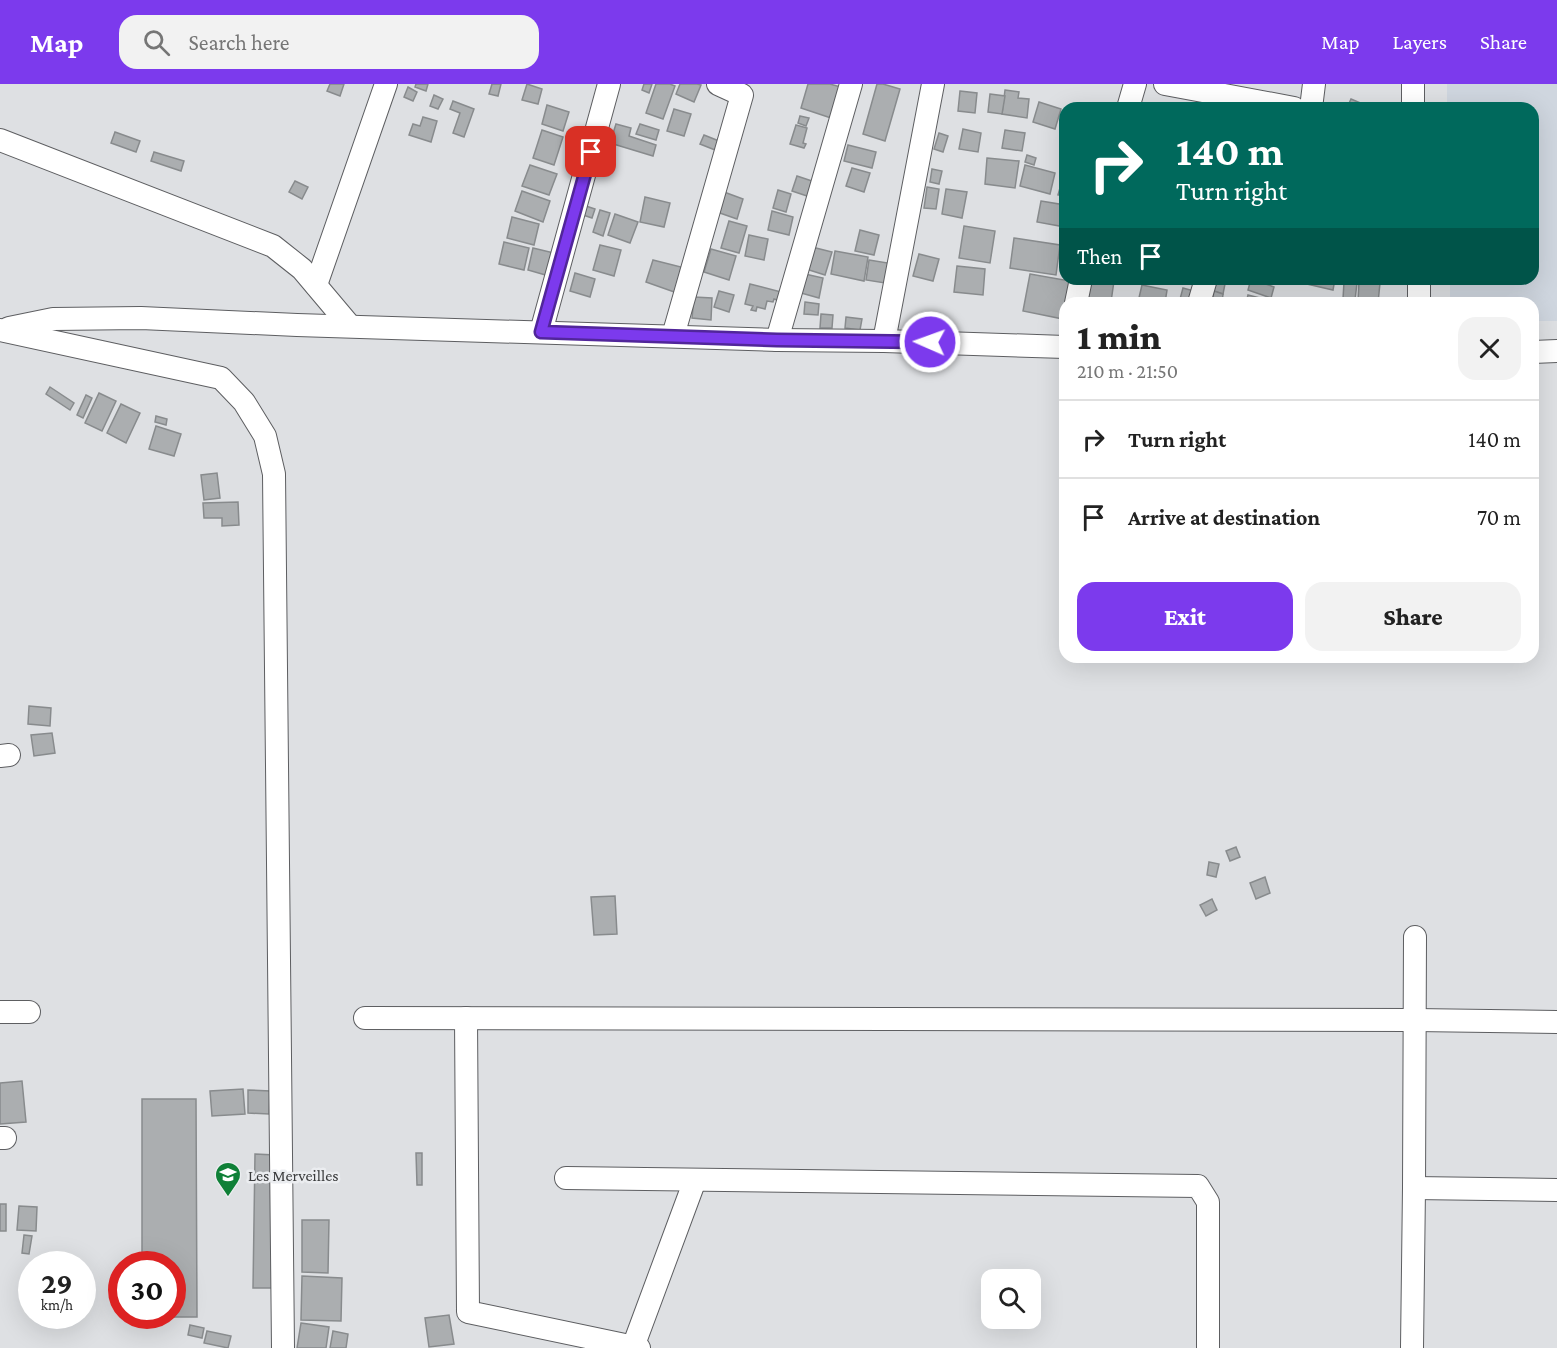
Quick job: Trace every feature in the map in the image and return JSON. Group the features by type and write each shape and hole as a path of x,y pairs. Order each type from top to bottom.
{"street":[{"path":"316,285 386,84"},
{"path":"541,332 609,84"},
{"path":"673,336 742,94 718,84"},
{"path":"777,340 851,84"},
{"path":"884,341 933,84"},
{"path":"1130,102 1136,84"},
{"path":"1164,84 1246,102"},
{"path":"1312,102 1314,84"},
{"path":"1413,84 1413,102"},
{"path":"0,140 273,246 302,269 350,326"},
{"path":"0,330 53,319 119,318 777,340 1059,347"},
{"path":"0,330 221,378 244,402 265,436 274,474 283,1348"},
{"path":"1539,352 1557,351"},
{"path":"1412,1348 1415,937"},
{"path":"0,1012 29,1012"},
{"path":"365,1018 1557,1022"},
{"path":"466,1018 468,1312 636,1347 695,1180"},
{"path":"566,1178 1198,1186 1208,1202 1208,1348"},
{"path":"1414,1188 1557,1190"}],"shaded area":[{"path":"1447,84 1557,84 1557,321 1539,321 1539,297 1450,297 1450,285 1539,285 1539,102 1447,102"}],"building":[{"path":"330,84 344,84 340,96 327,91"},
{"path":"416,84 428,84 426,91 415,87"},
{"path":"492,84 501,84 498,96 489,94"},
{"path":"527,84 542,89 538,104 522,100"},
{"path":"644,84 652,84 649,93 642,90"},
{"path":"656,84 675,86 663,119 646,113"},
{"path":"680,84 701,85 694,102 676,94"},
{"path":"808,84 830,84 844,88 834,119 801,108"},
{"path":"877,84 900,89 885,141 863,134"},
{"path":"408,87 417,92 413,101 404,97"},
{"path":"1005,90 1019,92 1018,98 1029,99 1027,118 1002,114"},
{"path":"960,91 977,93 975,113 958,111"},
{"path":"990,94 1005,96 1002,114 988,112"},
{"path":"434,95 443,99 438,109 430,106"},
{"path":"1208,98 1228,102 1208,102"},
{"path":"453,101 474,109 464,137 453,133 460,113 450,109"},
{"path":"1039,102 1059,108 1055,129 1033,122"},
{"path":"547,105 569,112 563,131 542,124"},
{"path":"674,109 691,114 684,136 667,131"},
{"path":"800,116 809,118 806,126 798,123"},
{"path":"423,117 437,121 431,142 409,135 413,124 420,126"},
{"path":"616,124 631,128 629,136 656,145 653,156 610,143"},
{"path":"640,124 659,130 656,140 636,134"},
{"path":"796,125 807,128 804,148 790,144"},
{"path":"963,129 981,133 978,152 959,149"},
{"path":"542,130 563,137 554,165 533,158"},
{"path":"1005,130 1025,133 1022,151 1002,148"},
{"path":"115,132 140,141 136,152 111,143"},
{"path":"939,133 948,136 943,152 934,149"},
{"path":"704,135 719,141 715,150 700,144"},
{"path":"848,145 876,152 872,168 844,161"},
{"path":"154,152 184,161 181,171 151,161"},
{"path":"1027,155 1036,158 1034,165 1025,162"},
{"path":"987,158 1019,161 1015,188 985,184"},
{"path":"530,165 557,174 549,195 522,186"},
{"path":"1025,165 1055,173 1050,194 1020,186"},
{"path":"852,168 870,173 864,192 846,186"},
{"path":"932,169 942,171 939,184 930,182"},
{"path":"797,176 815,182 810,197 792,191"},
{"path":"295,181 308,187 302,199 289,192"},
{"path":"927,187 939,189 936,209 924,208"},
{"path":"946,189 967,192 962,218 942,214"},
{"path":"778,190 791,194 786,212 773,208"},
{"path":"522,191 550,201 543,222 515,211"},
{"path":"724,192 743,199 737,219 717,212"},
{"path":"645,197 670,203 664,227 640,222"},
{"path":"1041,201 1059,204 1059,226 1037,222"},
{"path":"583,205 595,209 592,218 580,214"},
{"path":"600,210 610,213 603,236 593,232"},
{"path":"772,211 793,217 789,235 768,230"},
{"path":"615,214 638,222 630,243 608,235"},
{"path":"512,217 539,224 534,245 507,238"},
{"path":"729,221 747,226 739,253 721,248"},
{"path":"964,226 995,231 990,263 959,258"},
{"path":"860,230 879,235 874,255 855,251"},
{"path":"749,235 768,239 764,260 745,256"},
{"path":"1014,238 1059,245 1056,275 1010,268"},
{"path":"504,242 529,248 524,270 499,264"},
{"path":"600,245 621,250 614,276 593,270"},
{"path":"812,247 832,252 825,275 806,269"},
{"path":"533,248 554,253 549,276 528,270"},
{"path":"711,249 736,256 729,280 704,272"},
{"path":"835,251 868,257 864,281 831,274"},
{"path":"919,254 939,259 933,281 913,276"},
{"path":"653,260 681,267 677,293 646,282"},
{"path":"869,260 888,263 885,283 866,280"},
{"path":"957,266 985,269 983,295 954,292"},
{"path":"575,273 595,279 590,297 570,291"},
{"path":"805,274 823,278 819,298 801,293"},
{"path":"1030,274 1059,279 1059,285 1069,285 1067,297 1059,297 1059,318 1023,311"},
{"path":"750,284 785,293 783,302 774,299 773,302 767,301 765,309 757,307 756,311 751,310 753,306 745,304"},
{"path":"1087,285 1113,285 1112,297 1085,297"},
{"path":"1142,285 1167,290 1166,297 1139,297"},
{"path":"1216,285 1225,285 1223,294 1214,291"},
{"path":"1249,285 1274,287 1271,297 1248,290"},
{"path":"1311,285 1334,285 1333,290"},
{"path":"1344,285 1357,285 1355,297 1343,297"},
{"path":"1359,285 1380,285 1379,297 1358,297"},
{"path":"1183,288 1194,291 1192,297 1181,297"},
{"path":"719,291 734,295 729,312 714,307"},
{"path":"1214,291 1223,294 1223,297 1213,297"},
{"path":"694,297 712,298 711,320 692,318"},
{"path":"805,302 819,304 818,315 804,314"},
{"path":"821,314 833,315 832,328 820,328"},
{"path":"846,317 862,319 860,330 845,328"},
{"path":"50,387 74,403 70,410 46,394"},
{"path":"99,393 116,401 102,431 85,423"},
{"path":"86,395 92,398 83,418 77,415"},
{"path":"121,404 140,413 126,443 107,433"},
{"path":"156,416 167,419 166,425 155,422"},
{"path":"156,426 181,434 174,456 149,449"},
{"path":"217,473 220,498 204,500 201,475"},
{"path":"238,502 239,525 222,526 222,518 204,518 203,503"},
{"path":"29,706 51,708 50,726 28,724"},
{"path":"52,733 55,753 34,756 31,735"},
{"path":"1236,847 1240,857 1230,861 1226,851"},
{"path":"1209,862 1219,864 1216,877 1207,875"},
{"path":"1265,877 1270,893 1256,899 1250,883"},
{"path":"615,896 617,934 594,935 591,897"},
{"path":"1212,899 1217,910 1206,916 1200,905"},
{"path":"22,1081 26,1122 0,1124 0,1083"},
{"path":"243,1089 245,1114 212,1116 210,1091"},
{"path":"248,1090 270,1091 269,1114 248,1113"},
{"path":"142,1099 196,1099 197,1317 186,1317 186,1251 142,1251"},
{"path":"416,1153 422,1153 422,1185 417,1185"},
{"path":"255,1154 275,1155 272,1288 253,1288"},
{"path":"0,1204 6,1204 6,1231 0,1231"},
{"path":"19,1206 37,1207 36,1231 17,1230"},
{"path":"302,1220 329,1220 328,1273 302,1272"},
{"path":"24,1235 32,1236 30,1251 22,1251"},
{"path":"302,1276 342,1278 341,1321 301,1320"},
{"path":"449,1315 454,1344 429,1347 425,1318"},
{"path":"301,1323 329,1327 326,1348 297,1348"},
{"path":"190,1325 204,1328 202,1338 188,1335"},
{"path":"207,1331 231,1336 228,1348 204,1343"},
{"path":"333,1331 348,1334 346,1348 330,1348"}],"place":[{"name":"Les Merveilles","path":"228,1198"}],"route":[{"path":"591,152 541,332 777,340 930,342"}]}
